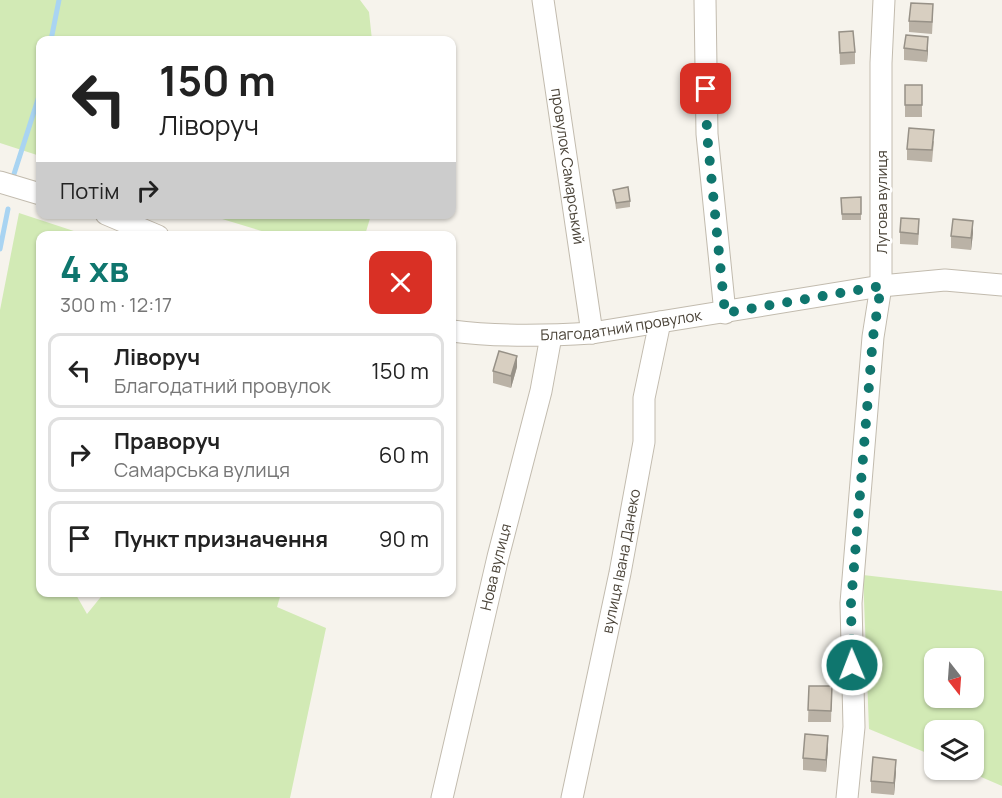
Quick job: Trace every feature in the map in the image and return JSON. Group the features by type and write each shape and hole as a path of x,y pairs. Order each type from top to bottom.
{"street":[{"name":"провулок Самарський","path":"543,0 592,333"},
{"path":"705,0 707,134 725,313"},
{"name":"Лугова вулиця","path":"847,798 854,727 851,603 873,337 881,286 881,63 884,0"},
{"path":"0,182 36,193"},
{"path":"117,219 146,231"},
{"name":"Благодатний провулок","path":"456,332 484,335 551,336 592,333 881,286 945,280 1002,285"},
{"name":"вулиця Івана Данеко","path":"572,798 632,508 644,442 644,398 660,322"},
{"name":"Нова вулиця","path":"442,798 482,624 541,391 551,336"}],"green space":[{"path":"0,0 360,0 369,12 372,36 36,36 36,155 0,143"},
{"path":"19,213 74,231 36,231 36,597 77,597 87,614 101,597 280,597 277,607 326,628 290,798 0,798 0,310"},
{"path":"222,219 370,219 366,231 262,231"},
{"path":"863,575 1002,591 1002,786 984,778 984,720 924,720 924,752 869,729"}],"building":[{"path":"911,3 933,4 932,22 909,21"},
{"path":"853,31 855,52 840,53 839,32"},
{"path":"906,35 928,37 927,51 904,48"},
{"path":"905,85 922,85 922,105 905,105"},
{"path":"909,128 934,130 932,150 907,149"},
{"path":"628,187 630,201 616,203 613,190"},
{"path":"861,197 861,214 842,214 841,198"},
{"path":"901,218 919,219 918,234 900,232"},
{"path":"953,219 973,221 971,238 951,236"},
{"path":"499,351 517,356 511,376 493,371"},
{"path":"809,686 832,686 831,711 808,710"},
{"path":"805,734 828,736 826,760 803,758"},
{"path":"873,757 896,760 894,783 871,781"}],"waterway":[{"path":"52,36 59,0"},
{"path":"14,174 36,105"},
{"path":"0,249 8,209"}],"route":[{"path":"706,89 707,134 725,313 799,298 881,286 873,337 851,603 852,665"}]}
